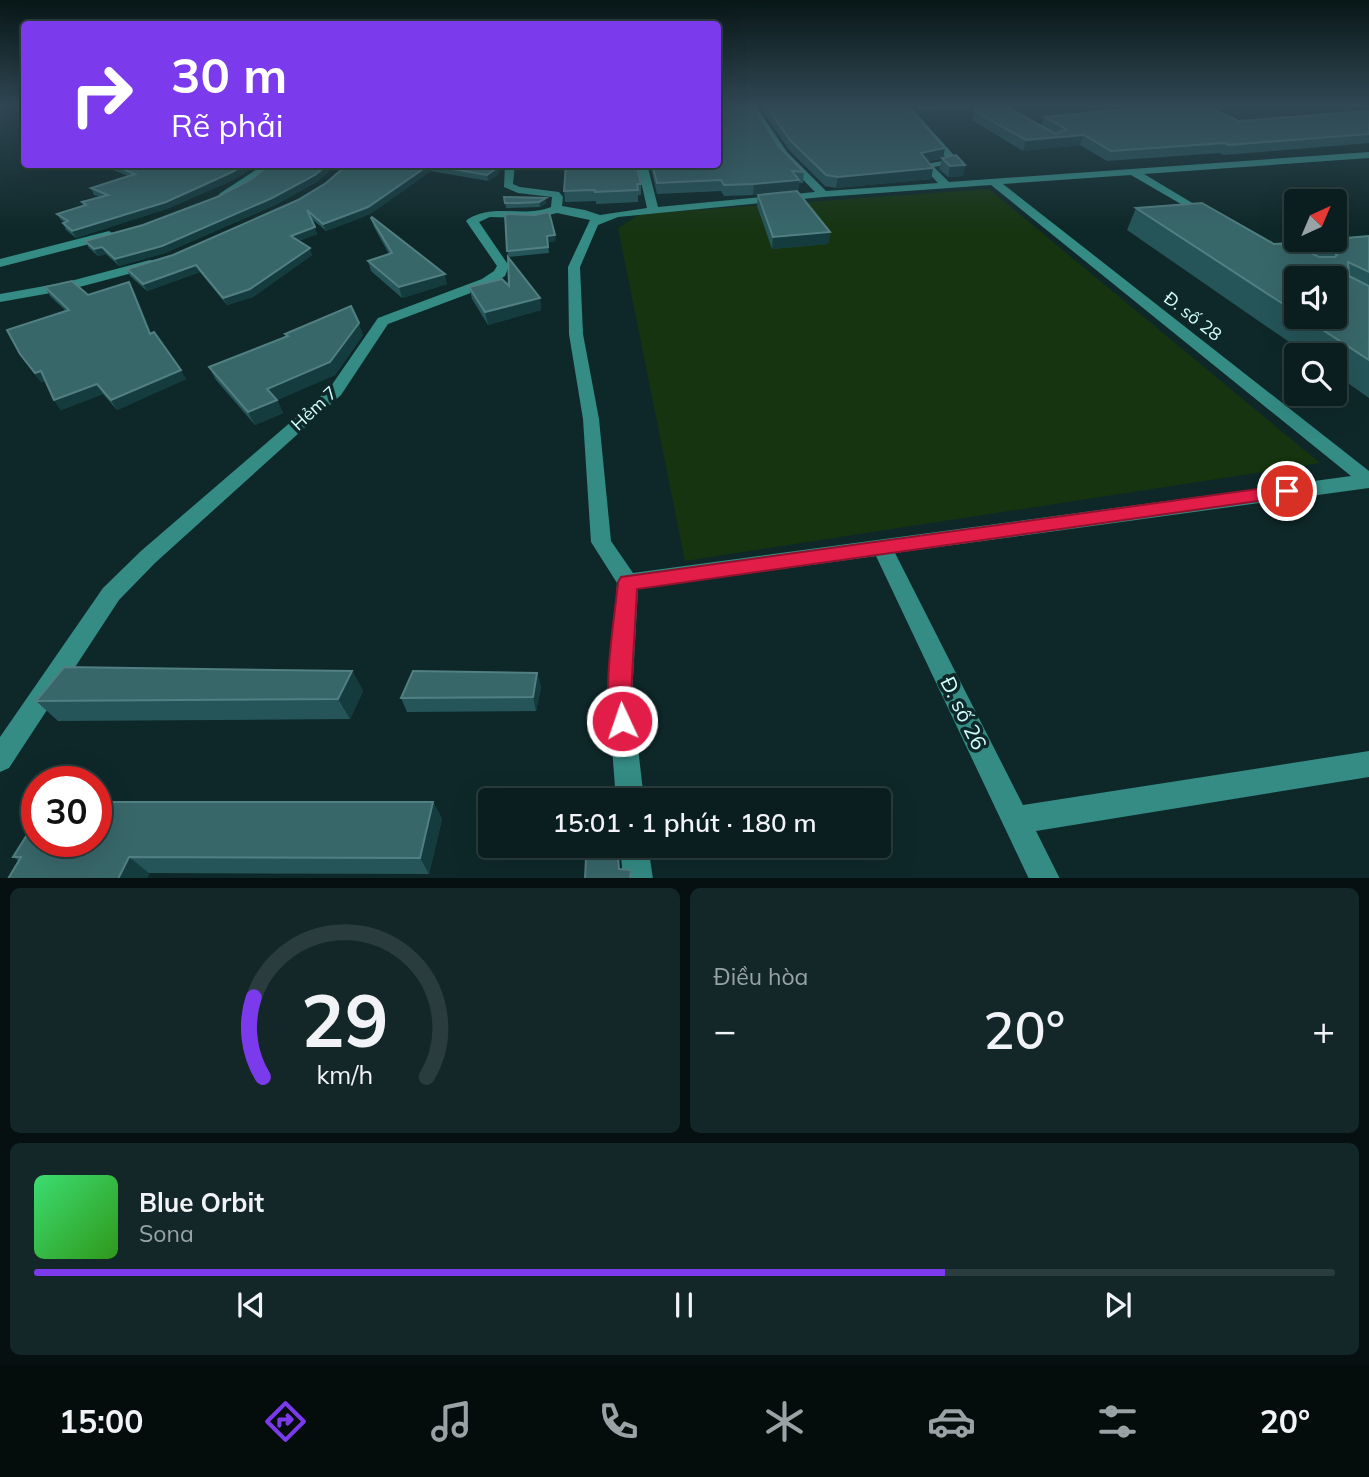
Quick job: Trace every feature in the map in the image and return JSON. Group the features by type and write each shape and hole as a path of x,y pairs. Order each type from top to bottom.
{"street":[{"path":"778,147 822,194"},
{"path":"942,147 955,162 926,165 947,186"},
{"path":"629,788 620,695 628,582 601,542 591,419 576,334 575,267 593,223 598,219 653,211 822,194 1369,155"},
{"path":"211,201 266,168"},
{"path":"510,168 508,185 519,190 555,194 558,197 556,209 585,213 598,219"},
{"path":"643,168 653,211"},
{"path":"1133,172 1214,219"},
{"name":"Đ. số 28","path":"994,182 1369,480"},
{"name":"Hẻm 7","path":"0,759 111,594 148,557 335,392 383,321 487,282 499,273 503,266 500,258 472,221 474,219 485,215 544,214 556,209"},
{"path":"0,263 118,233"},
{"path":"0,298 68,286 157,261"},
{"path":"628,582 1369,480"},
{"name":"Đ. số 26","path":"882,547 1045,878"},
{"path":"1017,820 1369,764"},
{"path":"636,858 638,878"}],"green space":[{"path":"989,189 1320,463 685,561 618,228 640,214"}],"building":[{"path":"721,147 779,147 804,172 792,171 799,180 754,184 724,185 721,180 657,183 653,168 721,168"},
{"path":"797,147 945,148 921,153 933,168 838,177 826,175"},
{"path":"1104,147 1168,147 1111,151"},
{"path":"956,155 965,165 950,166 942,158"},
{"path":"121,168 239,168 166,202 72,231 63,223 68,221 57,214 86,205 82,202 108,195 91,188 135,174"},
{"path":"266,168 323,168 272,198 162,246 115,259 102,247 94,249 85,241 143,225 217,197 250,180"},
{"path":"343,168 425,168 368,207 323,224 307,210 315,227 291,236 310,248 250,289 223,298 196,265 143,284 127,269 173,255 298,200 326,183"},
{"path":"446,168 497,168 487,175"},
{"path":"566,168 637,168 641,184 637,184 638,190 564,191"},
{"path":"797,191 830,232 773,237 758,195"},
{"path":"504,197 546,198 539,202 505,203"},
{"path":"1202,203 1274,244 1284,243 1284,252 1309,252 1319,257 1335,257 1337,255 1332,252 1348,252 1348,238 1369,236 1369,272 1348,262 1349,276 1369,286 1369,360 1347,346 1347,343 1321,329 1347,329 1347,266 1284,266 1284,305 1136,208"},
{"path":"549,212 555,235 547,236 548,247 507,251 505,214 535,215"},
{"path":"372,217 445,274 399,287 368,261 392,253"},
{"path":"508,257 540,298 485,312 469,287 502,279 509,286"},
{"path":"72,281 88,295 129,282 150,334 154,332 181,370 111,400 97,384 54,400 41,371 35,373 20,354 7,330 69,310 45,287"},
{"path":"351,306 359,323 330,362 267,389 277,400 248,412 209,367 288,336 285,334"},
{"path":"64,667 352,671 338,699 36,701"},
{"path":"413,671 537,673 533,697 401,698"},
{"path":"112,802 433,802 420,858 129,857 118,878 9,878 21,857 112,857"},
{"path":"21,844 21,857 13,857"},
{"path":"586,858 618,858 619,869 631,870 630,878 585,878"}],"route":[{"path":"622,721 620,695 628,582 1287,491"}]}
